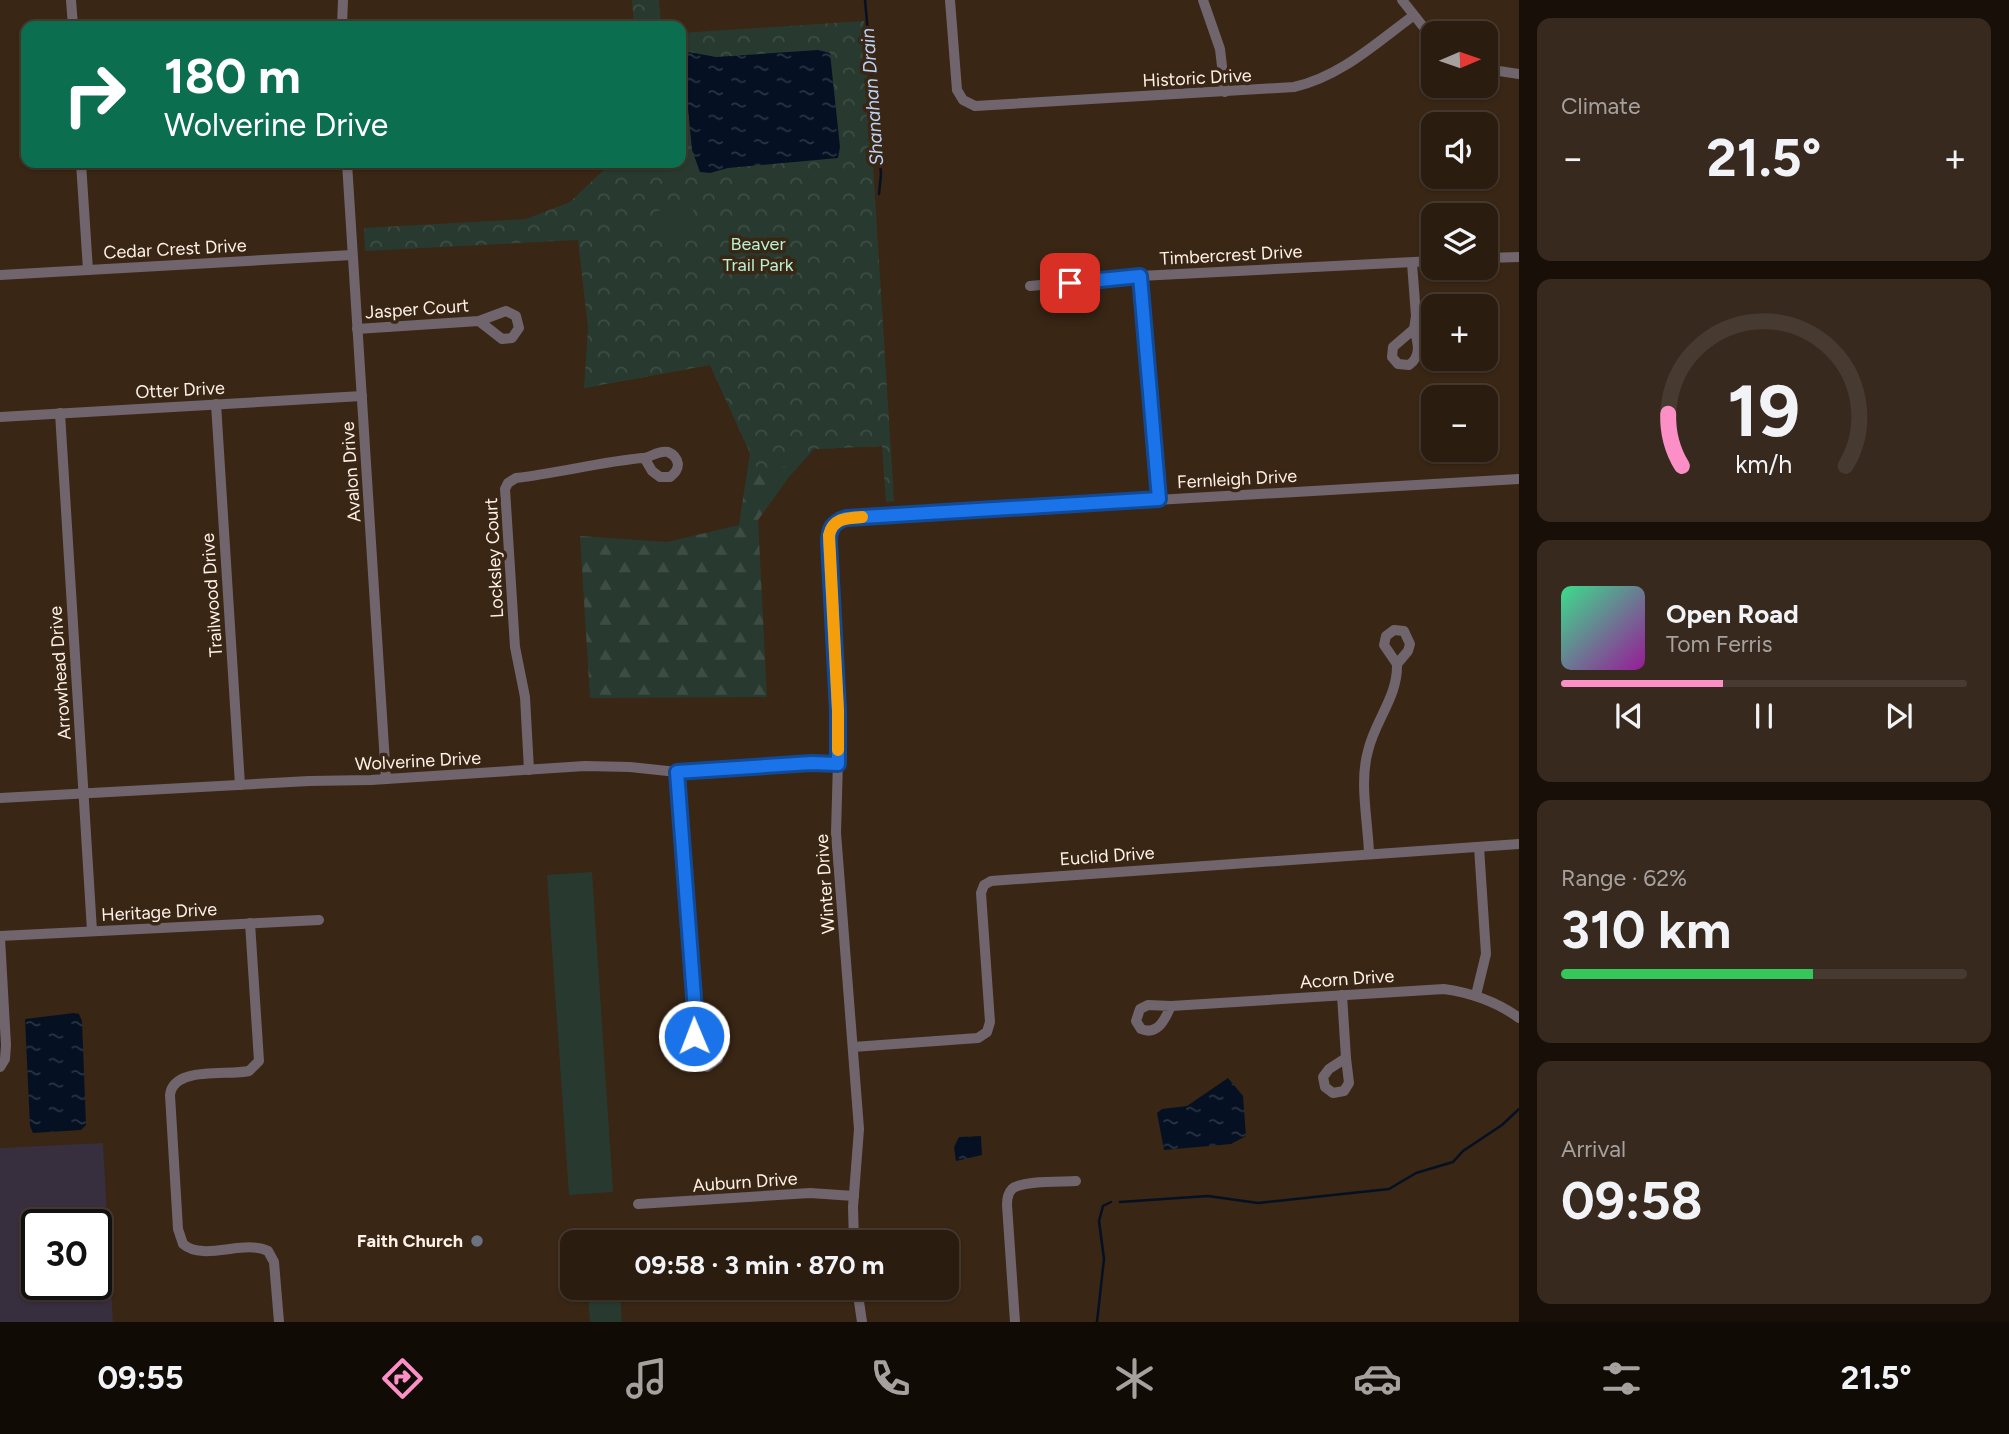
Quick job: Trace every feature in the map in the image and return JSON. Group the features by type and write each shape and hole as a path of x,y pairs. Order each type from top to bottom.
{"street":[{"path":"71,0 73,21"},
{"path":"342,21 344,0"},
{"name":"Historic Drive","path":"950,0 956,84 963,100 969,105 983,106 1284,88 1315,82 1346,66 1413,16"},
{"path":"1203,0 1220,49 1225,92"},
{"path":"1402,0 1421,25"},
{"path":"1498,71 1519,74"},
{"path":"82,168 88,270"},
{"name":"Avalon Drive","path":"347,168 386,779"},
{"name":"Cedar Crest Drive","path":"0,275 352,255"},
{"path":"1498,258 1519,257"},
{"name":"Timbercrest Drive","path":"1030,286 1140,276 1421,262"},
{"path":"1412,263 1416,316 1414,329"},
{"path":"1140,276 1159,499"},
{"name":"Jasper Court","path":"357,329 479,321"},
{"name":"Otter Drive","path":"0,416 362,396"},
{"name":"Trailwood Drive","path":"216,404 240,785"},
{"name":"Arrowhead Drive","path":"60,413 92,931"},
{"name":"Locksley Court","path":"530,770 525,697 515,647 505,489 508,483 516,478 617,460 645,459"},
{"name":"Fernleigh Drive","path":"834,524 846,518 1519,479"},
{"name":"Winter Drive","path":"834,524 830,530 829,542 838,711 836,833 859,1141 854,1230"},
{"path":"1369,853 1365,765 1370,741 1395,688 1397,664"},
{"name":"Wolverine Drive","path":"0,798 605,766 677,772 792,764 838,764"},
{"path":"677,772 696,1024"},
{"name":"Euclid Drive","path":"853,1047 978,1038 987,1032 990,1022 981,893 984,885 991,881 1519,844"},
{"path":"1476,995 1486,954 1479,847"},
{"name":"Heritage Drive","path":"0,937 319,919"},
{"path":"250,923 258,1061 249,1071 184,1077 173,1085 170,1095 178,1222 180,1240 193,1250 256,1247 268,1251 274,1262 279,1322"},
{"path":"0,937 6,1045 5,1059 0,1068"},
{"name":"Acorn Drive","path":"1171,1006 1444,989 1476,995 1519,1018"},
{"path":"1342,995 1346,1058"},
{"path":"1014,1322 1007,1205 1009,1193 1022,1184 1076,1181"},
{"name":"Auburn Drive","path":"638,1204 810,1193 854,1196"},
{"path":"859,1300 862,1322"}],"shaded area":[{"path":"103,1143 107,1209 21,1209 21,1300 112,1300 113,1322 0,1322 0,1148"}],"green space":[{"path":"632,0 659,0 661,21 634,21"},
{"name":"Beaver Trail Park","path":"864,21 894,501 886,502 882,446 814,449 762,479 710,365 584,388 588,328 578,240 365,251 364,228 526,219 570,202 606,168 686,168 686,33"},
{"path":"693,209 694,230 658,233 657,211"},
{"path":"603,243 882,446 814,449 789,477 758,520 767,697 590,698 580,536 667,542 739,525 750,453 710,365 584,388"},
{"path":"592,872 613,1192 569,1195 547,875"},
{"path":"588,1300 620,1300 622,1322 590,1322"}],"water":[{"path":"818,50 830,53 840,147 838,158 700,172 692,150 686,88 686,54 689,52 716,57"},
{"path":"79,1014 82,1021 86,1125 81,1130 33,1133 30,1126 25,1019"},
{"path":"1228,1078 1243,1096 1246,1136 1231,1144 1164,1150 1157,1113 1162,1109 1187,1106"},
{"path":"981,1136 982,1155 956,1161 954,1147 959,1137"}],"waterway":[{"name":"Shanahan Drain","path":"865,0 881,174 879,194"},
{"path":"1120,1202 1208,1196 1258,1203 1389,1189 1416,1173 1453,1162 1463,1151 1502,1125 1519,1109"},
{"path":"1097,1322 1104,1259 1099,1221 1103,1206 1111,1202"}],"slow traffic":[{"path":"838,750 829,535 839,520 862,517"}],"place":[{"name":"Faith Church","path":"477,1241"}],"route":[{"path":"694,1036 696,1024 677,772 811,763 838,764 838,711 829,542 830,530 834,524 846,518 1159,499 1140,276 1070,283"}]}
